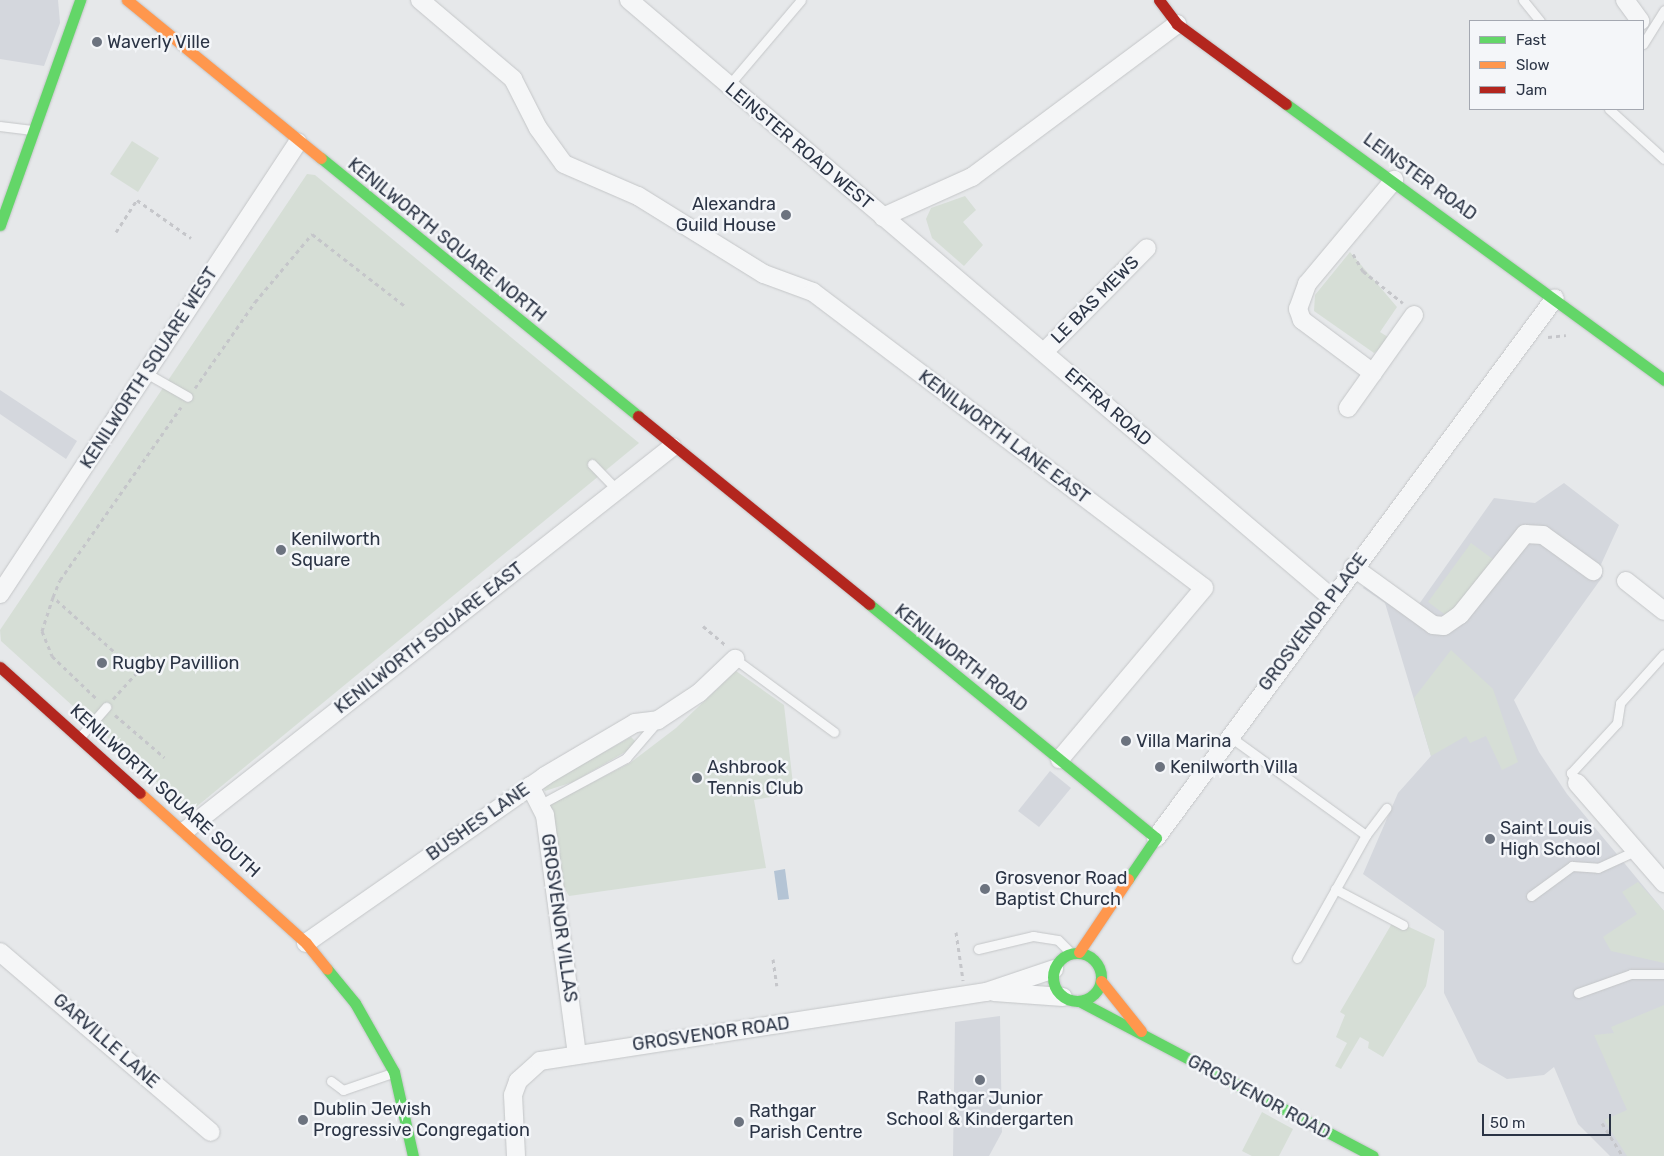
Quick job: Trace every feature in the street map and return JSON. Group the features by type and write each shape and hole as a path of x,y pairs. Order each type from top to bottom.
{"street":[{"path":"0,225 37,130 80,0"},
{"name":"KENILWORTH SQUARE NORTH","path":"127,0 744,507"},
{"name":"KENILWORTH LANE EAST","path":"420,0 513,79 538,128 564,164 638,196 764,274 803,287 1204,588 1060,759"},
{"name":"LEINSTER ROAD WEST","path":"629,0 883,217 972,177 1177,24"},
{"name":"LEINSTER ROAD","path":"1159,0 1177,24 1394,180 1664,380"},
{"path":"1625,0 1639,20"},
{"name":"KENILWORTH SQUARE WEST","path":"0,594 298,142"},
{"path":"1373,373 1302,320 1298,309 1307,284 1394,180"},
{"name":"EFFRA ROAD","path":"883,217 1332,598"},
{"name":"LE BAS MEWS","path":"1044,352 1147,248"},
{"name":"GROSVENOR PLACE","path":"1075,952 1228,736 1555,298"},
{"path":"1348,408 1414,316"},
{"name":"KENILWORTH SQUARE EAST","path":"186,830 672,446"},
{"name":"KENILWORTH ROAD","path":"744,507 1156,838"},
{"path":"1354,567 1433,625 1444,626 1460,615 1525,534 1543,535 1593,571"},
{"path":"1626,582 1664,611"},
{"name":"BUSHES LANE","path":"306,943 530,786 635,723 658,720 699,693 735,659"},
{"name":"KENILWORTH SQUARE SOUTH","path":"0,667 186,830 306,943 355,1003 394,1072 413,1156"},
{"path":"1577,784 1664,883"},
{"name":"GROSVENOR VILLAS","path":"530,786 541,804 577,1054"},
{"name":"GARVILLE LANE","path":"0,952 210,1132"},
{"path":"1075,952 1099,965 1101,981 1094,995 1071,999 1054,984 1054,968 1075,952"},
{"name":"GROSVENOR ROAD","path":"516,1156 511,1110 518,1081 540,1061 986,992 1054,968"},
{"name":"GROSVENOR ROAD","path":"1101,981 1146,1037"},
{"name":"GROSVENOR ROAD","path":"986,992 1071,999 1373,1156"}],"lane":[{"path":"729,85 801,0"},
{"path":"1522,0 1539,20"},
{"path":"1644,42 1664,10"},
{"path":"1610,110 1664,158"},
{"path":"0,126 37,130"},
{"path":"146,373 188,397"},
{"path":"592,464 617,490"},
{"path":"1577,784 1571,773 1617,723 1620,703 1664,654"},
{"path":"735,659 834,732"},
{"path":"80,737 106,707"},
{"name":"BUSHES LANE","path":"541,804 626,758 658,720"},
{"path":"1228,736 1366,835"},
{"path":"1297,958 1366,835 1386,808"},
{"path":"1531,896 1572,866 1598,868 1635,851"},
{"path":"1335,889 1403,924"},
{"path":"978,949 1033,936 1058,940 1075,952"},
{"path":"1578,993 1631,974 1664,974"},
{"path":"331,1081 343,1090 394,1072"}],"path":[{"path":"116,232 137,200 192,238"},
{"path":"164,757 106,707 52,656 42,631 60,580 255,302 312,234 406,307"},
{"path":"1351,250 1363,271 1414,316"},
{"path":"53,597 137,672 106,707"},
{"path":"703,626 735,659"},
{"path":"956,932 963,981"},
{"path":"773,959 777,986"},
{"path":"1602,1123 1623,1156"}],"shaded area":[{"path":"0,0 58,0 60,23 44,66 0,59"},
{"path":"132,141 159,158 138,192 110,174"},
{"name":"Kenilworth Square","path":"307,174 315,175 639,443 190,812 1,641 0,630"},
{"path":"965,196 976,210 963,222 983,245 964,266 932,238 926,219 931,208"},
{"path":"1350,252 1397,307 1380,332 1391,339 1374,353 1314,311 1315,295"},
{"path":"0,390 77,441 66,459 0,414"},
{"name":"Saint Louis High School","path":"1564,483 1619,525 1598,571 1603,576 1514,700 1539,752 1567,794 1664,911 1664,1156 1610,1156 1578,1124 1554,1067 1544,1075 1507,1079 1478,1062 1444,993 1444,931 1363,874 1398,793 1431,756 1385,603 1363,588 1369,579 1417,607 1494,498 1535,503"},
{"path":"1471,543 1494,560 1451,619 1428,602"},
{"path":"1451,650 1493,689 1518,762 1502,770 1486,736 1470,743 1466,736 1431,756 1414,698"},
{"name":"Ashbrook Tennis Club","path":"736,671 784,705 794,793 754,800 766,868 569,896 560,880 549,805 630,763 676,728"},
{"path":"631,737 636,742 627,751 573,782 545,791 543,786"},
{"path":"1050,771 1071,788 1039,827 1018,811"},
{"path":"1638,882 1664,911 1664,963 1611,951 1603,937 1637,914 1622,892"},
{"path":"1394,920 1435,939 1426,986 1383,1057 1368,1048 1369,1042 1360,1037 1341,1069 1335,1066 1347,1043 1336,1037 1345,1015 1340,1012"},
{"path":"1664,1005 1664,1156 1627,1156 1604,1120 1627,1110 1594,1035 1614,1033 1611,1027"},
{"name":"Rathgar Junior School & Kindergarten","path":"1000,1016 1002,1132 989,1156 953,1156 955,1022"},
{"path":"1262,1112 1293,1129 1279,1156 1252,1156 1242,1151"}],"water":[{"path":"785,869 789,899 778,900 774,871"}],"traffic: fast":[{"path":"0,225 80,0"},
{"path":"1286,104 1664,380"},
{"path":"321,158 638,416"},
{"path":"869,604 1156,838 1128,879"},
{"path":"1072,953 1082,953 1091,957 1097,963 1100,968 1101,977 1100,986 1091,997 1082,1001 1072,1001 1063,997 1057,991 1053,982 1053,972 1057,963 1063,957 1072,953"},
{"path":"327,969 355,1003 394,1072 413,1156"},
{"path":"1079,1001 1373,1156"}],"traffic: slow":[{"path":"127,0 321,158"},
{"path":"140,793 306,943 327,969"},
{"path":"1079,952 1128,879"},
{"path":"1101,981 1141,1031"}],"traffic: jam":[{"path":"1159,0 1177,24 1286,104"},
{"path":"638,416 869,604"},
{"path":"0,667 140,793"}],"place":[{"name":"Waverly Ville","path":"97,42"},
{"name":"Alexandra Guild House","path":"786,215"},
{"name":"Kenilworth Square","path":"281,550"},
{"name":"Rugby Pavillion","path":"102,663"},
{"name":"Villa Marina","path":"1126,741"},
{"name":"Kenilworth Villa","path":"1160,767"},
{"name":"Ashbrook Tennis Club","path":"697,778"},
{"name":"Saint Louis High School","path":"1490,839"},
{"name":"Grosvenor Road Baptist Church","path":"985,889"},
{"name":"Rathgar Junior School & Kindergarten","path":"980,1080"},
{"name":"Dublin Jewish Progressive Congregation","path":"303,1120"},
{"name":"Rathgar Parish Centre","path":"739,1122"}]}
